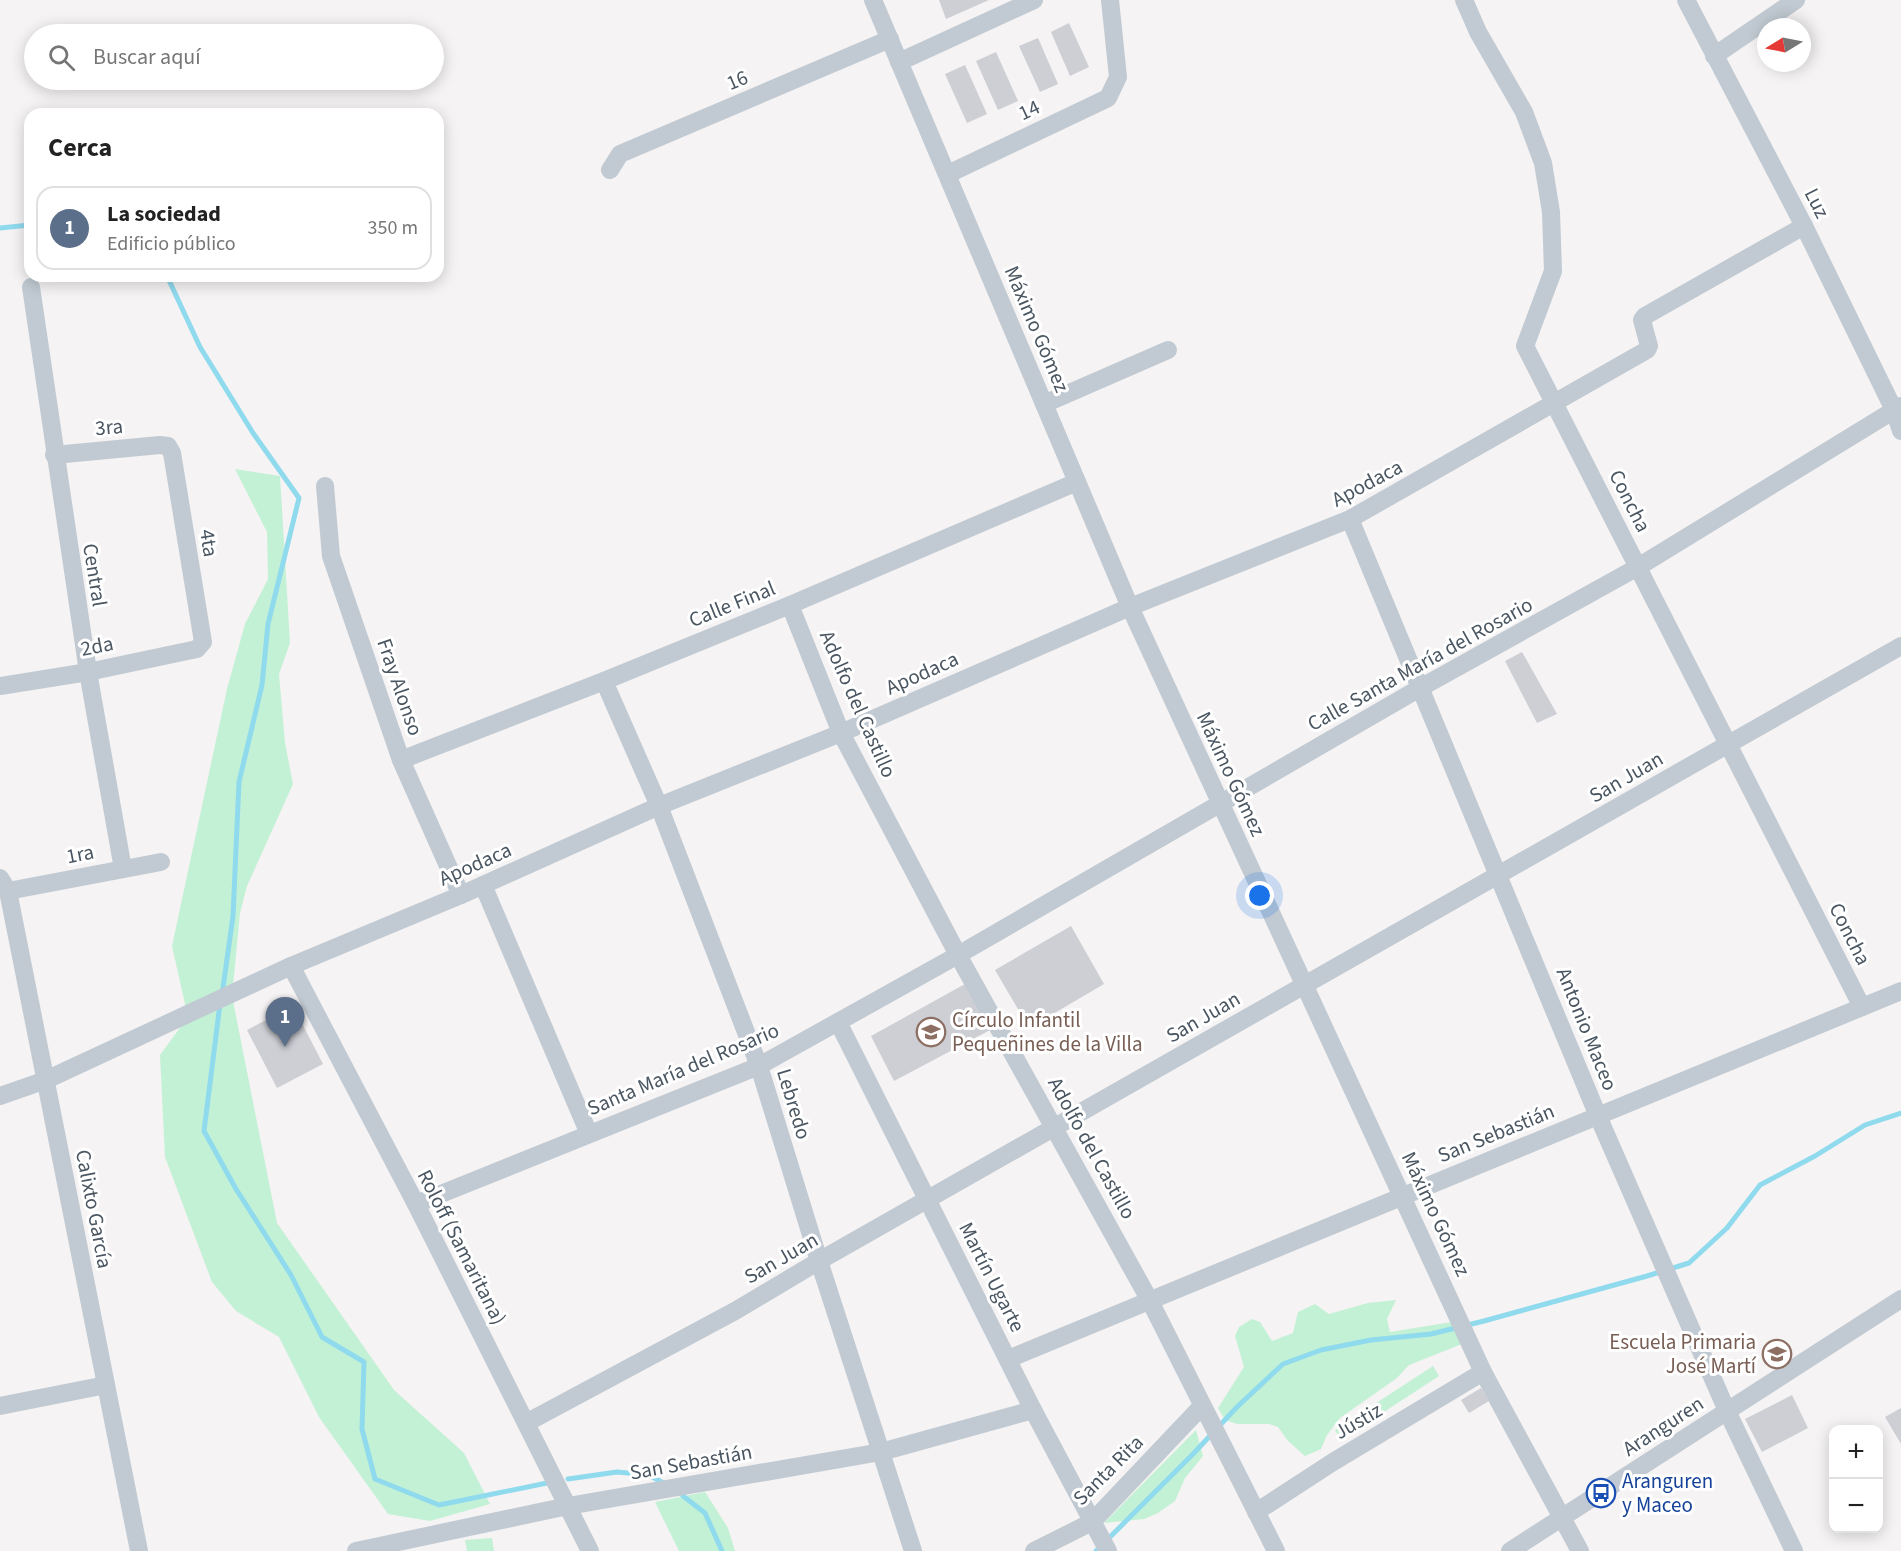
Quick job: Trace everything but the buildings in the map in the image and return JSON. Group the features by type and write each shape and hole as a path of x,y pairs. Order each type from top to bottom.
{"street":[{"name":"Máximo Gómez","path":"873,0 1130,607 1304,986 1460,1317 1483,1372 1580,1551"},
{"name":"14","path":"948,174 1108,98 1118,77 1110,0"},
{"name":"Concha","path":"1464,0 1478,32 1524,112 1543,163 1551,212 1553,271 1525,344 1862,1007"},
{"name":"Luz","path":"1686,0 1897,408 1901,431"},
{"path":"1714,56 1796,0"},
{"path":"899,62 1027,1"},
{"name":"16","path":"610,170 620,154 890,39"},
{"name":"Apodaca","path":"0,1096 46,1080 291,966 461,895 659,806 841,733 1130,607 1350,519 1647,350 1649,346 1642,320 1645,316 1804,226"},
{"name":"Central","path":"31,287 87,672 123,869"},
{"path":"1044,404 1168,350"},
{"name":"Calle Santa María del Rosario","path":"958,955 1420,688 1638,567 1897,408"},
{"name":"3ra","path":"54,455 168,446"},
{"name":"4ta","path":"168,446 172,453 178,489 203,642 201,647"},
{"name":"Calle Final","path":"401,760 790,605 1077,482"},
{"name":"Fray Alonso","path":"325,486 330,556 401,760 461,895"},
{"name":"Antonio Maceo","path":"1350,519 1598,1116 1727,1411 1794,1551"},
{"name":"Adolfo del Castillo","path":"790,605 841,733 958,955 1150,1301 1276,1551"},
{"name":"San Juan","path":"526,1423 735,1311 819,1261 1901,646"},
{"name":"2da","path":"0,686 87,672 201,647"},
{"name":"Lebredo","path":"604,681 659,806 759,1066 819,1261 913,1551"},
{"name":"1ra","path":"4,885 161,862"},
{"name":"Calixto García","path":"4,885 46,1080 138,1551"},
{"path":"483,885 589,1134"},
{"name":"Santa María del Rosario","path":"416,1204 759,1066 958,955"},
{"name":"Roloff (Samaritana)","path":"291,966 416,1204 590,1551"},
{"name":"San Sebastián","path":"1008,1359 1901,991"},
{"name":"Martín Ugarte","path":"838,1022 1033,1410 1107,1551"},
{"name":"Aranguren","path":"1510,1551 1727,1411 1898,1307"},
{"name":"Jústiz","path":"1256,1512 1333,1462 1483,1372"},
{"path":"0,1406 106,1385"},
{"name":"San Sebastián","path":"356,1551 568,1506 881,1452 1033,1410"},
{"name":"Santa Rita","path":"1034,1551 1095,1527 1204,1411"}],"green space":[{"path":"235,469 280,476 290,643 279,674 285,743 293,784 247,886 240,913 232,996 277,1223 394,1390 464,1453 490,1504 430,1521 388,1514 319,1417 279,1337 236,1311 212,1282 165,1157 160,1055 188,1017 172,946 227,689 245,624 268,579 267,532"},
{"path":"1396,1300 1387,1319 1390,1332 1452,1322 1462,1344 1409,1365 1397,1378 1340,1418 1327,1435 1321,1449 1305,1456 1288,1441 1278,1427 1269,1424 1237,1424 1225,1420 1218,1408 1244,1367 1235,1336 1239,1327 1252,1319 1260,1322 1272,1341 1293,1333 1298,1312 1315,1304 1329,1314 1368,1303"},
{"path":"1433,1366 1439,1376 1341,1440 1335,1430"},
{"path":"1196,1430 1203,1456 1185,1478 1175,1501 1158,1513 1144,1519 1104,1523"},
{"path":"705,1492 728,1528 735,1551 679,1551 655,1502"},
{"path":"492,1538 494,1551 467,1551 465,1540"}],"waterway":[{"path":"0,228 24,226"},
{"path":"170,282 200,347 253,433 299,498 268,624 262,685 239,782 233,916 222,995"},
{"path":"220,1004 204,1131 236,1189 291,1275 322,1337 364,1362 362,1429 375,1479 439,1505 547,1483"},
{"path":"1096,1551 1237,1407 1283,1364 1321,1350 1371,1340 1431,1334 1484,1321 1689,1263 1727,1228 1760,1185 1815,1156 1865,1125 1901,1113"},
{"path":"568,1479 617,1472 649,1475 665,1484"},
{"path":"683,1496 705,1513 722,1551"}],"place":[{"name":"Círculo Infantil Pequeñines de la Villa","path":"931,1032"},
{"name":"La sociedad","path":"285,1047"},
{"name":"Escuela Primaria José Martí","path":"1777,1354"},
{"name":"Aranguren y Maceo","path":"1601,1493"}]}
